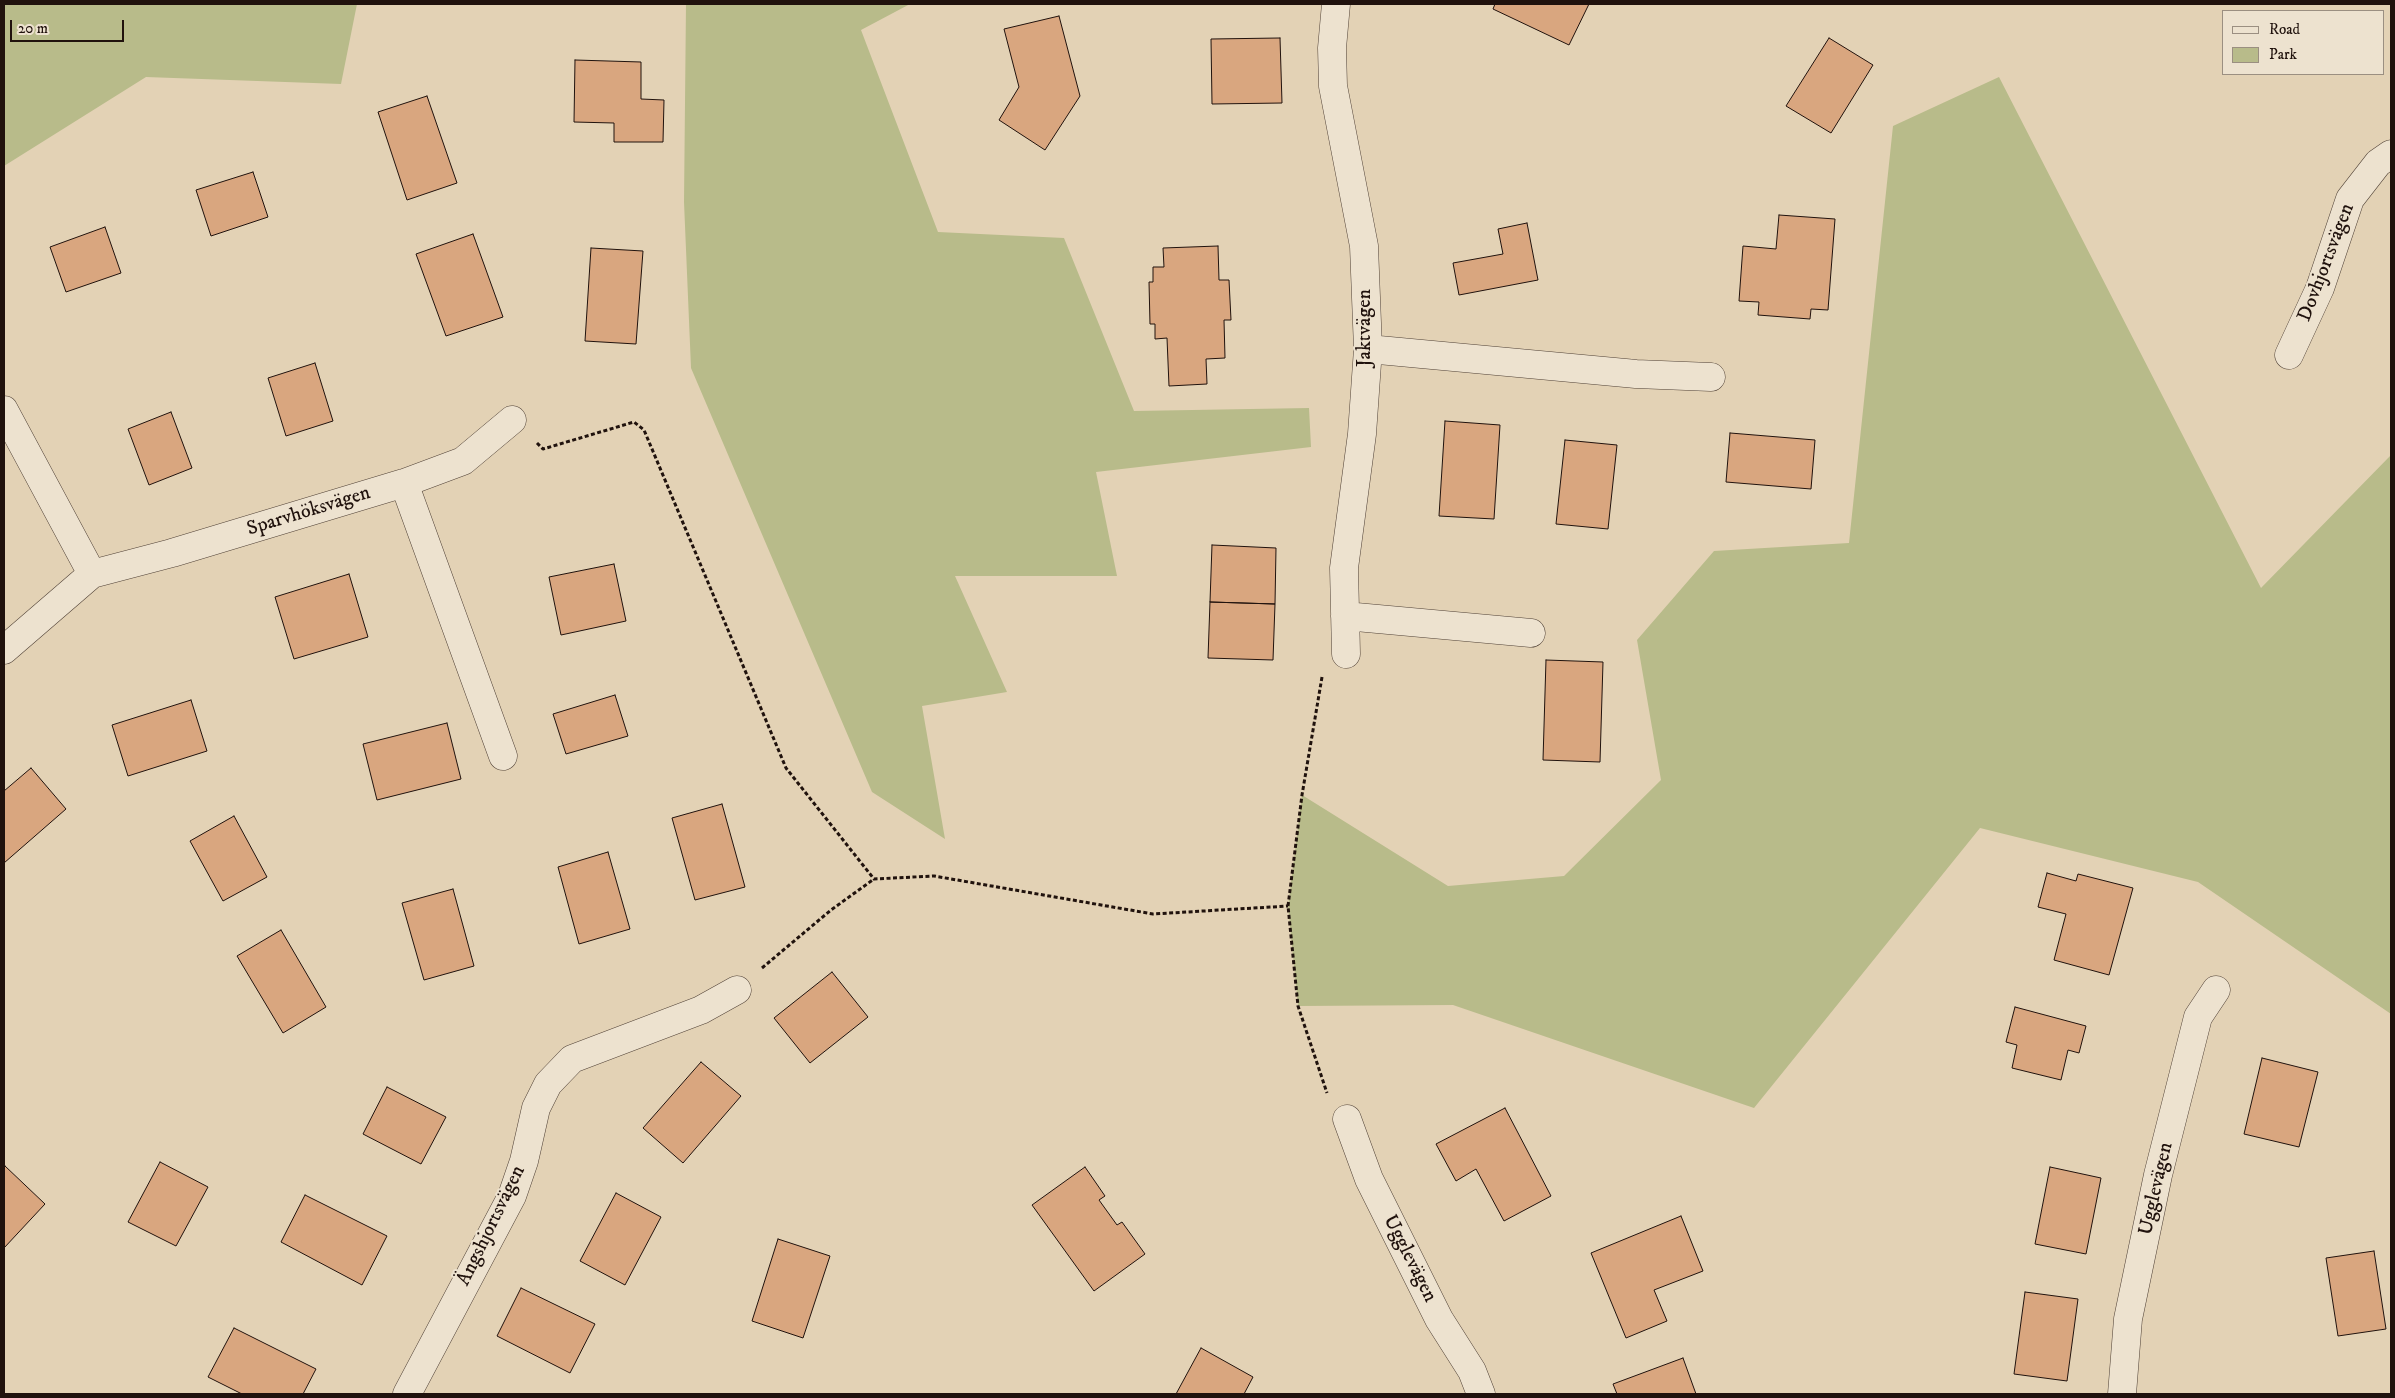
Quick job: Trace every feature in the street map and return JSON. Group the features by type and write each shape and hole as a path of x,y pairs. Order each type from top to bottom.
{"street":[{"name":"Jaktvägen","path":"1336,4 1332,48 1333,86 1364,246 1368,349 1362,434 1344,568 1346,654"},
{"name":"Dovhjortsvägen","path":"2289,355 2320,288 2350,199 2378,163 2391,154"},
{"path":"1368,349 1636,374 1711,377"},
{"path":"4,410 92,574"},
{"name":"Sparvhöksvägen","path":"4,650 92,574 172,553 404,483 463,461 512,420"},
{"path":"404,483 503,756"},
{"path":"1345,616 1531,633"},
{"name":"Ängshjortsvägen","path":"407,1394 512,1196 524,1161 536,1108 548,1084 572,1059 701,1010 737,990"},
{"name":"Ugglevägen","path":"2122,1394 2128,1319 2158,1175 2198,1017 2216,990"},
{"name":"Ugglevägen","path":"1347,1119 1369,1179 1439,1319 1472,1371 1481,1394"}],"path":[{"path":"512,420 543,449 634,422 644,430 786,768 874,879"},
{"path":"1346,654 1323,674 1302,795 1288,906 1298,1006 1328,1096 1347,1119"},
{"path":"737,990 831,910 874,879 934,876 1152,914 1288,906"}],"green space":[{"path":"4,4 357,4 341,84 146,77 4,166"},
{"path":"686,4 910,4 861,30 938,232 1064,238 1134,411 1309,408 1311,447 1096,472 1117,576 955,576 1007,692 922,706 945,839 872,792 691,368 684,202"},
{"path":"1999,77 2261,588 2391,455 2391,1014 2198,882 1980,828 1754,1108 1453,1005 1298,1006 1288,906 1302,795 1448,886 1564,876 1661,780 1637,640 1714,551 1849,543 1893,126"}],"building":[{"path":"1495,4 1589,4 1569,45 1493,9"},
{"path":"1059,16 1080,96 1045,150 999,120 1019,87 1004,29"},
{"path":"1280,38 1282,103 1212,104 1211,39"},
{"path":"1829,38 1873,65 1831,133 1786,106"},
{"path":"575,60 641,62 641,99 664,100 663,142 614,142 614,123 574,122"},
{"path":"427,96 457,183 407,200 378,112"},
{"path":"253,172 268,217 211,236 196,190"},
{"path":"1779,215 1835,219 1828,310 1811,309 1810,319 1758,315 1759,302 1739,301 1743,246 1776,249"},
{"path":"1527,223 1538,280 1459,295 1453,263 1503,254 1498,229"},
{"path":"105,227 121,273 66,292 50,247"},
{"path":"473,234 503,317 446,336 416,254"},
{"path":"1218,246 1219,280 1229,280 1231,320 1224,320 1225,358 1206,359 1207,384 1169,386 1167,338 1155,339 1155,324 1150,324 1149,282 1153,282 1153,267 1164,267 1163,248"},
{"path":"591,248 643,251 636,344 585,341"},
{"path":"315,363 333,421 286,436 268,378"},
{"path":"171,412 192,468 149,485 128,429"},
{"path":"1445,421 1500,425 1494,519 1439,516"},
{"path":"1730,433 1815,440 1811,489 1726,482"},
{"path":"1565,440 1617,445 1608,529 1556,524"},
{"path":"1212,545 1276,548 1275,604 1210,602"},
{"path":"614,564 626,621 561,635 549,577"},
{"path":"349,574 368,637 294,659 275,597"},
{"path":"1210,602 1275,604 1273,660 1208,658"},
{"path":"1546,660 1603,662 1600,762 1543,760"},
{"path":"615,695 628,736 566,754 553,714"},
{"path":"191,700 207,751 128,776 112,725"},
{"path":"447,723 461,779 377,800 363,744"},
{"path":"31,768 66,809 4,863 4,791"},
{"path":"722,804 745,887 695,900 672,818"},
{"path":"234,816 267,877 223,901 190,841"},
{"path":"608,852 630,929 579,944 558,867"},
{"path":"2047,873 2076,881 2078,874 2133,888 2109,975 2054,960 2066,914 2038,907"},
{"path":"453,889 474,966 424,980 402,903"},
{"path":"281,930 326,1007 283,1033 237,956"},
{"path":"832,972 868,1017 810,1063 774,1018"},
{"path":"2015,1007 2086,1026 2079,1053 2068,1050 2061,1080 2012,1068 2017,1045 2006,1042"},
{"path":"2262,1058 2318,1072 2299,1147 2244,1134"},
{"path":"701,1062 741,1096 683,1163 643,1128"},
{"path":"387,1087 446,1117 421,1164 363,1134"},
{"path":"1505,1108 1551,1196 1504,1221 1476,1169 1456,1181 1436,1144"},
{"path":"160,1162 208,1187 176,1246 128,1222"},
{"path":"4,1167 45,1204 4,1248"},
{"path":"1085,1167 1105,1196 1099,1200 1117,1225 1122,1222 1145,1254 1094,1291 1032,1205"},
{"path":"2050,1167 2101,1178 2086,1254 2035,1244"},
{"path":"616,1193 661,1217 625,1285 580,1261"},
{"path":"305,1195 387,1236 362,1285 281,1242"},
{"path":"1681,1216 1703,1271 1654,1290 1667,1321 1626,1338 1591,1253"},
{"path":"778,1239 830,1256 803,1338 752,1321"},
{"path":"2374,1251 2386,1329 2338,1336 2326,1258"},
{"path":"521,1288 595,1324 570,1373 497,1336"},
{"path":"2025,1292 2078,1299 2067,1381 2014,1374"},
{"path":"234,1328 316,1369 303,1394 242,1394 208,1377"},
{"path":"1201,1348 1253,1377 1244,1394 1176,1394"},
{"path":"1683,1358 1696,1394 1617,1394 1613,1384"}]}
